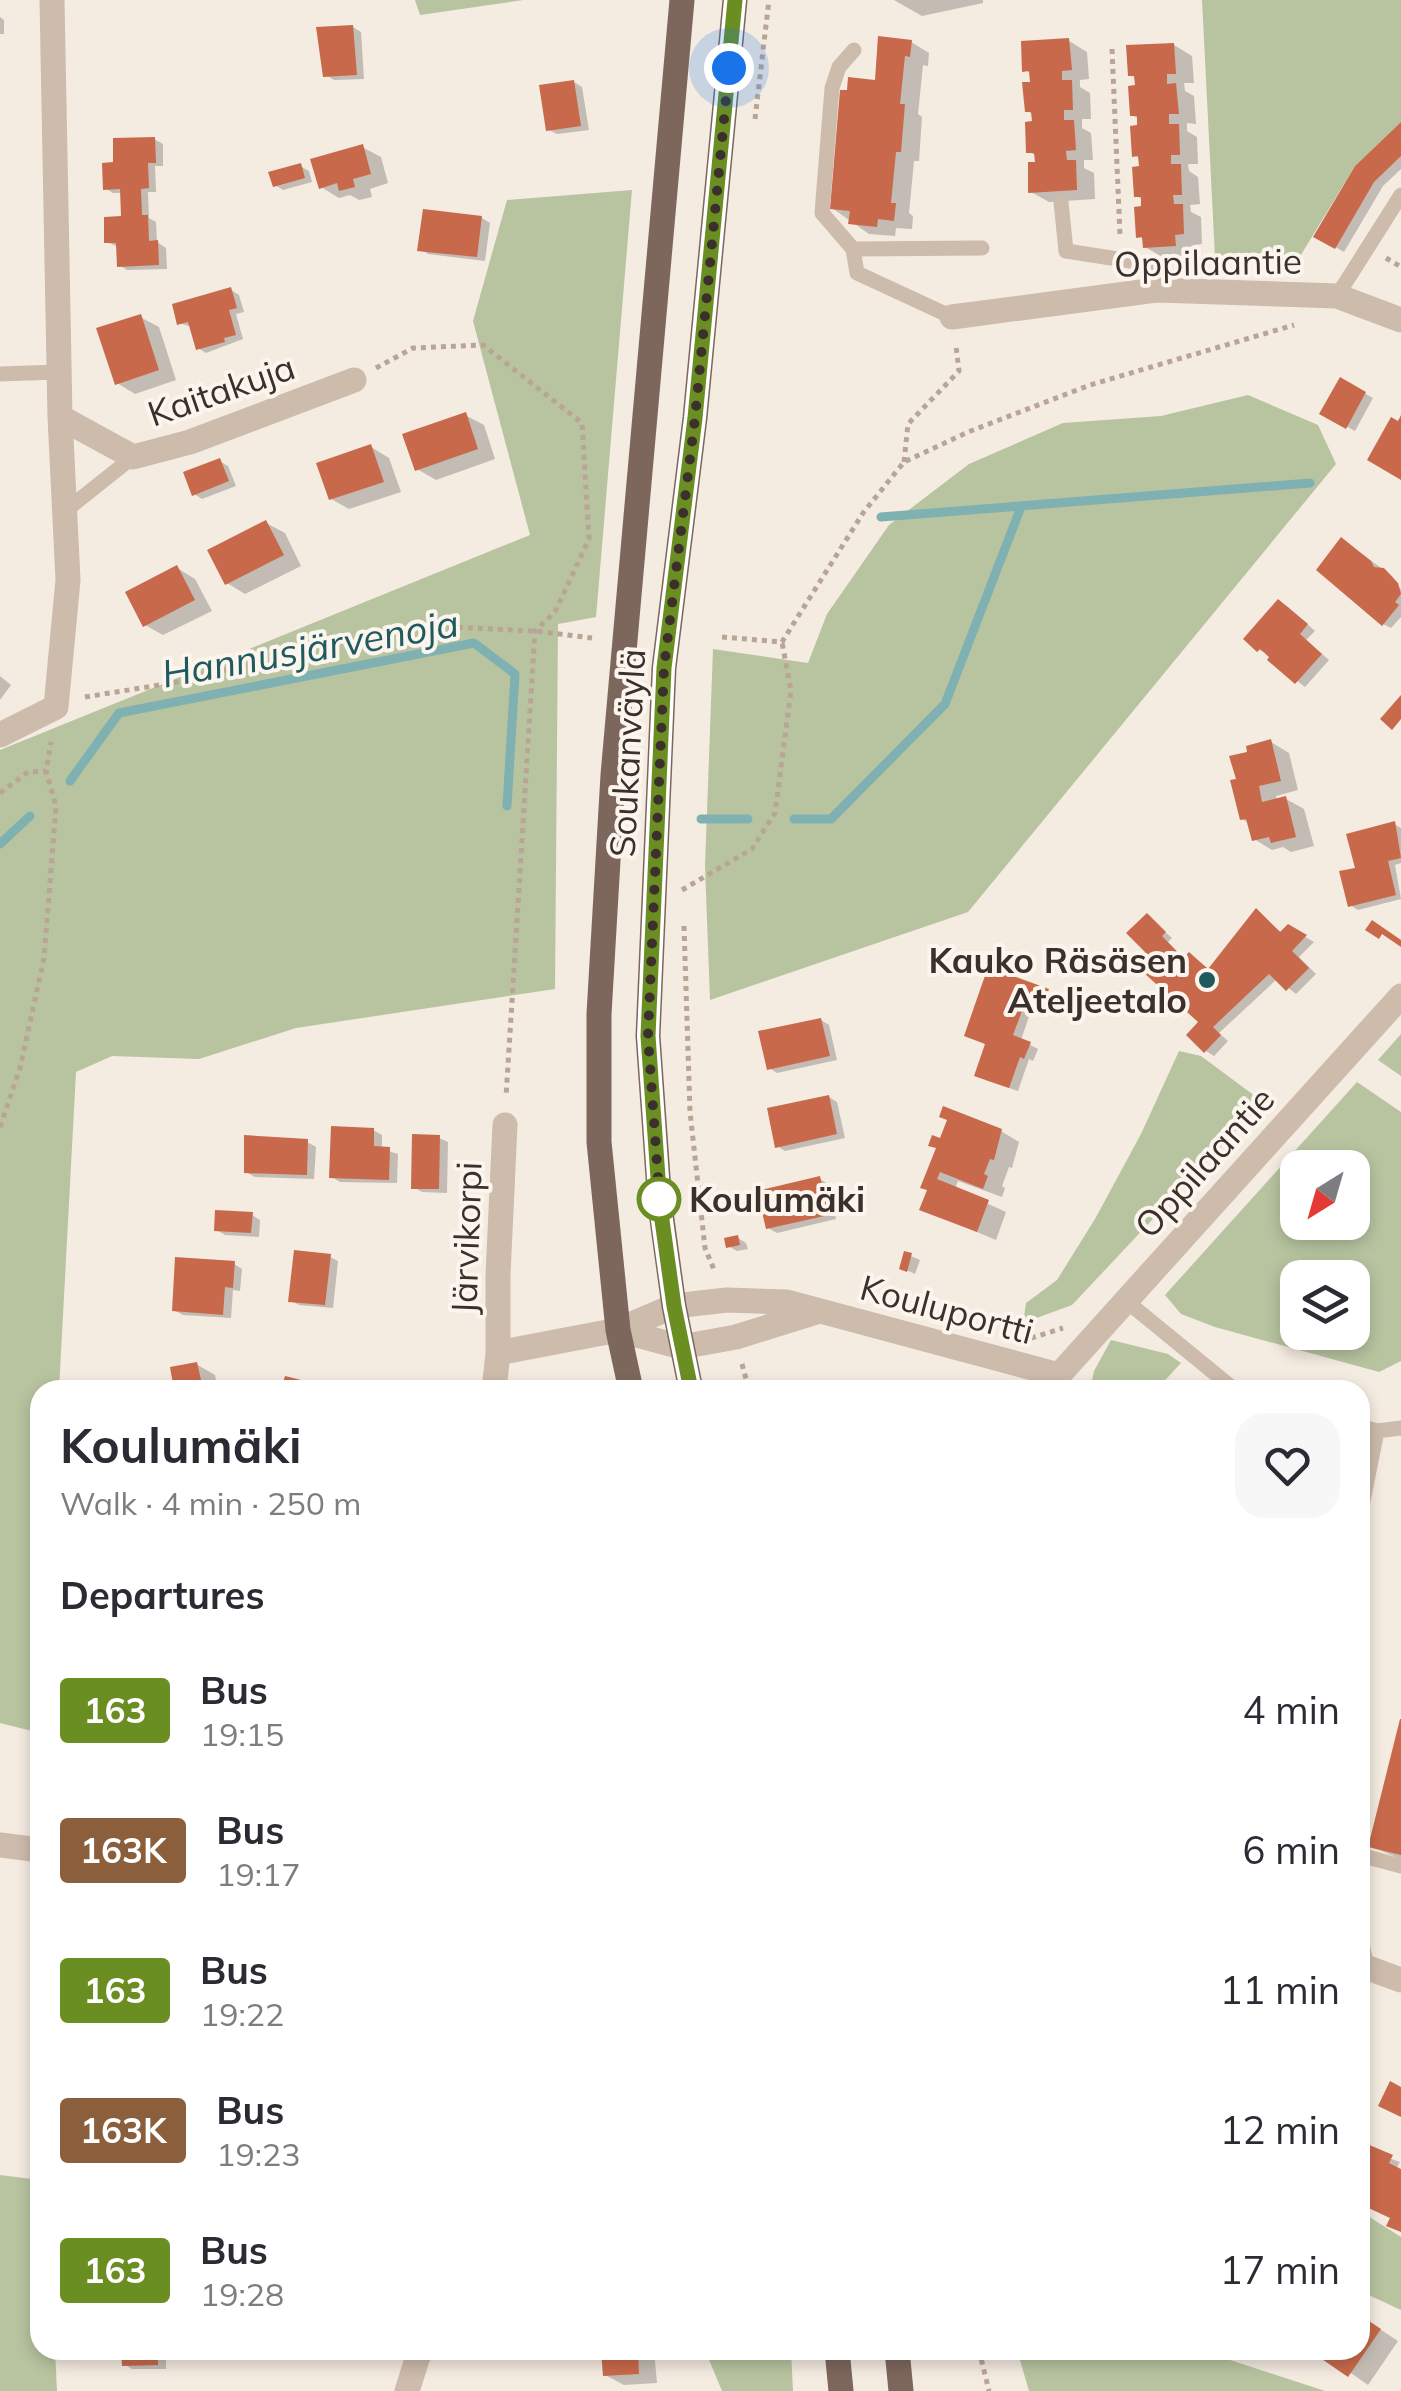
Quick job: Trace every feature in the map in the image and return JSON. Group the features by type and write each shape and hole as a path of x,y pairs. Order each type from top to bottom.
{"main road":[{"name":"Soukanväylä","path":"629,1380 618,1330 599,1142 599,1014 613,775 682,0"},
{"name":"Soukanväylä","path":"689,1380 674,1306 654,1150 648,1036 664,668 695,418 735,0"},
{"path":"838,2360 841,2391"},
{"path":"898,2360 901,2391"}],"street":[{"path":"0,735 56,707 68,580 58,372 52,0"},
{"name":"Oppilaantie","path":"952,317 1156,290 1337,296 1401,320"},
{"name":"Kaitakuja","path":"60,416 133,457 190,442 354,380"},
{"name":"Oppilaantie","path":"1061,1380 1125,1300 1401,996"},
{"name":"Järvikorpi","path":"495,1380 505,1125"},
{"name":"Kouluportti","path":"618,1330 674,1306 727,1300 787,1302 873,1324 1050,1380"},
{"name":"Kouluportti","path":"618,1330 681,1347 736,1337 817,1312"},
{"name":"Järvikorpi","path":"498,1353 618,1330"},
{"path":"0,1845 30,1849"},
{"path":"1370,1968 1401,1980"},
{"path":"407,2391 417,2360"}],"lane":[{"path":"854,50 839,66 832,88 822,213 853,249 856,273 952,317"},
{"path":"1337,296 1401,195"},
{"path":"1061,202 1066,251 1157,265 1156,290"},
{"path":"853,249 982,248"},
{"path":"0,374 58,372"},
{"path":"64,512 133,457"},
{"path":"1125,1300 1222,1380"},
{"path":"1370,1429 1401,1428"},
{"path":"1370,1466 1377,1431"},
{"path":"1370,1858 1401,1866"}],"path":[{"path":"1112,49 1120,228"},
{"path":"904,462 908,424 959,371 952,317"},
{"path":"682,890 752,850 775,813 791,691 782,642 863,513 904,462 968,432 1090,385 1296,324"},
{"path":"354,380 413,348 483,345 582,423 589,539 556,612 535,631 505,1125"},
{"path":"0,1126 20,1068 44,958 56,806 46,771 56,707 98,693 172,683 356,638 450,626 592,638"},
{"path":"722,637 782,642"},
{"path":"0,793 28,772 46,771"},
{"path":"683,909 690,1112 705,1248 727,1300"},
{"path":"1024,1338 1035,1338 1070,1323"},
{"path":"736,1337 747,1380"},
{"path":"981,2360 989,2391"}],"green space":[{"path":"415,0 523,0 420,15"},
{"path":"1202,0 1401,0 1401,122 1355,166 1296,263 1215,257"},
{"path":"632,190 596,617 558,624 555,989 296,1028 199,1059 112,1056 76,1072 60,1380 30,1380 30,1730 0,1723 0,750 530,535 473,321 507,200"},
{"path":"1248,395 1318,425 1336,464 968,912 710,1000 705,866 713,649 808,663 827,614 889,525 969,464 1063,423 1161,416"},
{"path":"1401,1034 1401,1076 1378,1060"},
{"path":"1179,1051 1201,1056 1263,1102 1072,1305 1023,1323 1026,1303 1057,1280 1095,1219 1141,1134"},
{"path":"1357,1082 1401,1112 1401,1361 1379,1372 1299,1350 1370,1350 1370,1260 1280,1260 1280,1345 1181,1314 1165,1295 1280,1167 1280,1240 1370,1240 1370,1150 1296,1150"},
{"path":"1111,1340 1168,1354 1181,1363 1165,1380 1092,1380"},
{"path":"0,2175 30,2179 30,2360 55,2360 57,2391 0,2391"},
{"path":"1370,2217 1401,2237 1401,2310 1370,2296"},
{"path":"709,2360 791,2360 793,2391 722,2391"},
{"path":"1020,2360 1230,2360 1325,2391 1029,2391"}],"building":[{"path":"353,25 357,75 323,77 316,27"},
{"path":"878,36 912,40 910,57 905,56 900,104 905,104 891,203 896,203 894,221 878,219 877,227 848,224 850,211 830,209 840,90 847,90 848,77 875,80"},
{"path":"1069,38 1072,70 1062,71 1062,80 1072,80 1073,110 1064,110 1064,120 1074,120 1076,150 1066,151 1067,160 1076,160 1077,190 1028,193 1028,162 1035,162 1034,153 1026,153 1025,122 1032,121 1031,112 1025,112 1022,82 1030,82 1029,71 1022,72 1021,41"},
{"path":"1174,43 1176,74 1167,74 1167,84 1176,83 1179,114 1169,114 1169,124 1179,124 1180,155 1171,155 1171,164 1181,164 1182,195 1173,195 1174,204 1183,204 1184,234 1175,235 1176,246 1143,248 1142,237 1136,238 1134,207 1141,206 1141,197 1134,197 1132,167 1139,166 1138,156 1132,157 1130,126 1137,125 1137,116 1130,116 1128,86 1135,85 1134,76 1128,76 1126,45"},
{"path":"574,80 581,126 546,131 539,85"},
{"path":"1401,122 1401,156 1374,182 1335,249 1313,237 1355,166"},
{"path":"155,137 156,163 148,163 149,188 141,189 142,215 148,215 149,241 158,240 159,265 117,267 116,243 104,243 104,217 121,216 120,189 103,190 102,163 113,162 113,138"},
{"path":"363,144 371,174 353,179 355,187 339,191 337,183 319,189 310,159"},
{"path":"301,163 305,178 273,187 268,172"},
{"path":"423,209 482,216 477,257 417,251"},
{"path":"231,287 237,308 229,310 236,335 196,350 188,322 177,325 172,304"},
{"path":"141,314 159,370 115,385 96,328"},
{"path":"1340,377 1366,392 1346,429 1319,414"},
{"path":"466,412 478,449 415,471 402,434"},
{"path":"1401,415 1401,480 1367,460 1391,417 1398,421"},
{"path":"371,444 384,482 329,500 316,463"},
{"path":"220,458 229,481 192,496 183,472"},
{"path":"266,520 284,555 225,585 207,550"},
{"path":"1341,537 1398,583 1401,594 1395,602 1399,605 1382,626 1316,570"},
{"path":"177,565 195,600 143,627 125,592"},
{"path":"1278,599 1308,624 1300,634 1322,654 1295,684 1260,649 1257,652 1243,639"},
{"path":"1401,695 1401,719 1392,730 1380,719"},
{"path":"1271,739 1281,781 1259,786 1262,802 1286,796 1296,837 1271,843 1269,837 1252,841 1246,819 1240,820 1230,780 1236,779 1229,756 1247,752 1246,746"},
{"path":"1395,821 1401,858 1388,861 1396,895 1348,907 1339,871 1355,868 1346,834"},
{"name":"Kauko Räsäsen Ateljeetalo","path":"1256,908 1280,932 1288,924 1307,935 1292,951 1309,968 1286,991 1269,974 1213,1027 1221,1035 1204,1053 1186,1035 1198,1022 1133,963 1145,952 1126,933 1147,913 1183,958 1189,952 1208,969"},
{"path":"1372,920 1401,940 1401,947 1382,934 1379,939 1365,930"},
{"path":"988,967 1049,989 1043,1006 1026,1000 1013,1035 1031,1042 1024,1059 1020,1057 1009,1088 974,1076 985,1044 964,1036"},
{"path":"821,1018 830,1056 767,1070 758,1031"},
{"path":"829,1095 837,1134 775,1148 767,1108"},
{"path":"943,1106 1002,1129 994,1160 990,1159 984,1174 988,1176 983,1189 940,1172 937,1179 989,1200 977,1232 919,1210 927,1190 920,1188 936,1148 928,1146 932,1135 940,1138 947,1120 939,1117"},
{"path":"331,1126 374,1128 374,1146 390,1147 389,1180 329,1178"},
{"path":"412,1134 440,1135 439,1189 411,1189"},
{"path":"244,1135 308,1139 307,1175 244,1173"},
{"path":"820,1176 829,1215 766,1229 757,1191"},
{"path":"215,1210 253,1212 251,1233 214,1231"},
{"path":"738,1235 740,1245 726,1248 724,1238"},
{"path":"294,1250 331,1254 325,1305 288,1302"},
{"path":"904,1251 912,1253 907,1272 899,1269"},
{"path":"175,1257 235,1261 233,1288 225,1287 223,1315 172,1311"},
{"path":"197,1362 201,1380 172,1380 170,1367"},
{"path":"1401,1719 1401,1855 1370,1847"},
{"path":"1390,2081 1401,2087 1401,2117 1378,2106"},
{"path":"1370,2145 1393,2155 1389,2163 1401,2169 1401,2232 1386,2226 1390,2218 1370,2209"},
{"path":"1370,2322 1381,2329 1370,2345"},
{"path":"122,2360 158,2360 158,2365 122,2366"},
{"path":"602,2360 638,2360 639,2374 603,2376"},
{"path":"1323,2360 1360,2360 1348,2377"}],"waterway":[{"name":"Hannusjärvenoja","path":"881,517 1310,483"},
{"name":"Hannusjärvenoja","path":"794,819 831,819 945,704 1021,507"},
{"name":"Hannusjärvenoja","path":"70,781 119,713 474,643 515,674 507,806"},
{"name":"Hannusjärvenoja","path":"0,844 30,816"},
{"name":"Hannusjärvenoja","path":"701,819 748,819"}],"bus line":[{"name":"163","path":"689,1380 660,1206 648,1036 664,668 695,418 735,0"}],"place":[{"name":"Kauko Räsäsen Ateljeetalo","path":"1207,980"},
{"name":"Koulumäki","path":"659,1199"}],"route":[{"path":"659,1199 660,1206 648,1036 664,668 695,418 729,68"}]}
